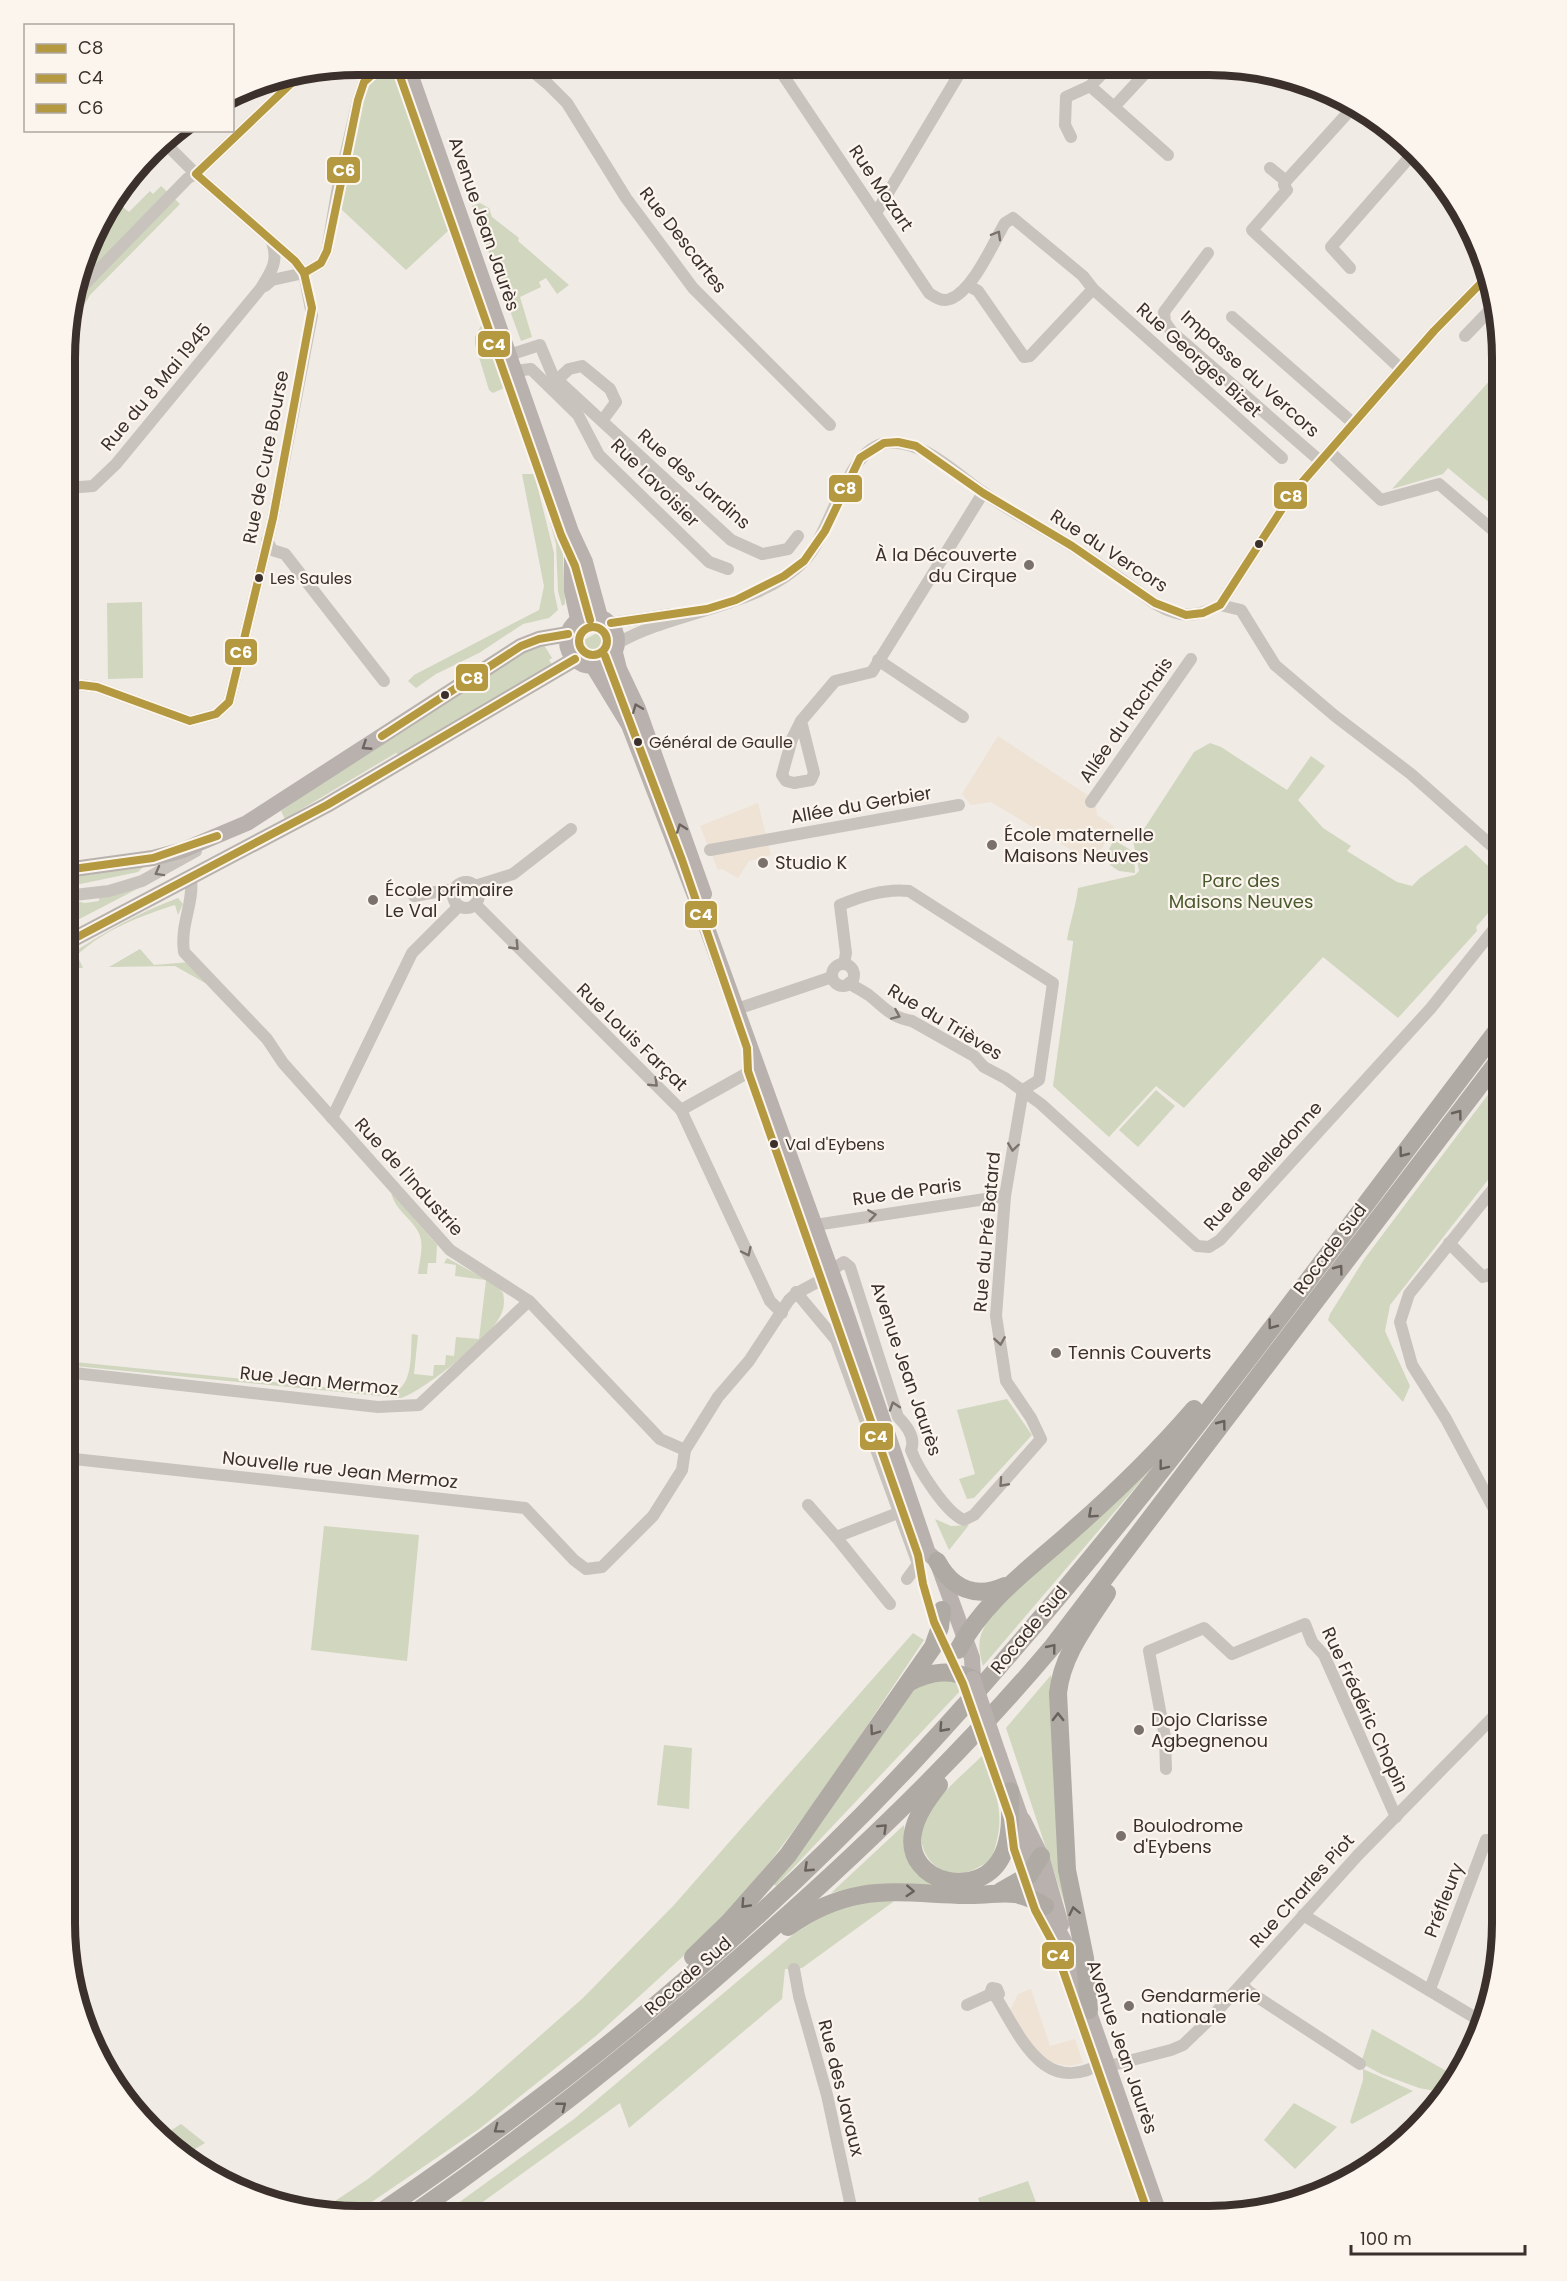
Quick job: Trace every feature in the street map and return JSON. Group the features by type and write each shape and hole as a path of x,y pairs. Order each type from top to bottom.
{"highway":[{"name":"Rocade Sud","path":"389,2206 523,2111 631,2025 716,1952 870,1806 1037,1622 1146,1488 1492,1036"},
{"name":"Rocade Sud","path":"424,2206 559,2109 715,1980 870,1841 949,1762 1053,1646 1492,1069"},
{"path":"961,1644 975,1620 1012,1582 1098,1508 1163,1444 1209,1390 1237,1370"},
{"path":"1089,2010 1084,1958 1067,1870 1059,1687 1072,1647 1186,1471"},
{"path":"933,1557 949,1580 962,1589 989,1592 1012,1582"},
{"path":"523,2111 703,1947 754,1895 788,1854 933,1647 947,1607"},
{"path":"908,1683 935,1672 953,1672 973,1679"},
{"path":"1010,1791 1006,1845 997,1866 988,1874 973,1881 951,1882 934,1876 921,1864 914,1852 912,1841 915,1825 922,1810 1014,1692"},
{"path":"1001,1892 1037,1864"},
{"path":"715,1980 801,1918 832,1903 856,1895 879,1892 972,1895 1001,1892 1027,1896 1045,1906"}],"main road":[{"name":"Avenue Jean Jaurès","path":"411,75 571,532 585,562 606,620"},
{"name":"Avenue Jean Jaurès","path":"571,532 574,563 572,591 579,619"},
{"path":"617,648 606,663 592,666 575,659 568,648 568,634 579,619 589,616 606,620 616,632 619,669 638,710 688,846 738,1008 748,1049 757,1065 933,1557"},
{"path":"75,869 153,858 183,850 247,823 521,646 539,639 568,634"},
{"path":"75,938 327,805 575,659"},
{"path":"592,666 629,725 738,1008"},
{"name":"Avenue Jean Jaurès","path":"933,1557 928,1566 961,1644 963,1666 973,1679 1020,1816 1022,1839 1037,1864 1045,1906 1064,1941 1157,2206"},
{"path":"1037,1864 1058,1909 1064,1941"}],"street":[{"path":"169,147 196,174 295,261 304,273 321,263 327,251 337,192 358,100 364,82 371,75"},
{"name":"Rue Descartes","path":"536,75 567,103 626,198 693,288 830,425"},
{"name":"Rue Mozart","path":"783,75 929,292 939,300 950,299 969,286"},
{"path":"876,213 959,75"},
{"path":"1071,137 1065,125 1066,97 1090,86 1101,75"},
{"path":"1114,107 1144,75"},
{"path":"85,283 188,178 196,174 291,83"},
{"path":"1090,86 1168,155"},
{"path":"1348,112 1286,181 1284,184 1287,190 1252,231 1401,369"},
{"path":"1350,268 1331,247 1409,158"},
{"path":"1270,168 1286,181"},
{"name":"Rue Georges Bizet","path":"969,286 1005,223 1013,218 1083,276 1093,289 1282,458"},
{"name":"Rue du 8 Mai 1945","path":"75,489 87,488 99,482 261,288 274,268 276,257 272,242"},
{"name":"Impasse du Vercors","path":"1208,253 1164,312 1165,322 1172,332 1319,460"},
{"name":"Rue du 8 Mai 1945","path":"261,288 272,280 304,273"},
{"name":"Rue de Cure Bourse","path":"75,686 97,687 190,722 207,718 224,709 234,689 267,540 312,315 304,273"},
{"path":"1481,283 1319,460 1291,495 1220,605 1241,610 1258,651 1411,774 1492,846"},
{"path":"969,286 978,291 1019,354 1024,357 1030,356 1093,289"},
{"path":"1465,336 1488,312"},
{"path":"1233,317 1353,423"},
{"name":"Rue des Jardins","path":"509,355 540,345 557,380 731,540 762,554 788,549 798,536"},
{"path":"557,380 569,369 582,366 610,389 616,402 602,421"},
{"name":"Rue Lavoisier","path":"515,371 531,369 578,415 599,455 709,562 728,569"},
{"name":"Rue du Vercors","path":"617,648 642,630 736,600 768,585 804,561 825,531 856,463 870,449 884,443 916,446 983,493 1072,546 1155,603 1172,612 1186,615 1203,613 1220,605"},
{"path":"1329,451 1381,500 1439,484 1492,529"},
{"path":"801,721 814,773 812,780 794,783 786,781 782,775 792,739 801,721 836,681 872,672 983,493"},
{"path":"267,540 272,550 285,554 384,681"},
{"name":"Rue du Vercors","path":"606,620 694,613"},
{"name":"Allée du Rachais","path":"1091,802 1191,659"},
{"path":"878,660 963,717"},
{"name":"Allée du Gerbier","path":"710,850 960,805"},
{"path":"75,895 109,891 142,881 247,823"},
{"path":"475,885 478,897 475,904 467,908 459,906 454,901 453,893 459,883 467,882 475,885 513,874 571,829"},
{"name":"Rue de l'Industrie","path":"191,878 193,890 183,929 184,952 267,1039 284,1064 450,1250 529,1301 660,1440 685,1450"},
{"path":"414,896 447,890 453,893"},
{"path":"844,964 846,952 840,905 858,898 898,890 909,891 1053,982 1039,1080 1023,1090"},
{"name":"Rue Louis Farçat","path":"475,904 681,1110 769,1300 782,1313"},
{"path":"332,1118 412,953 459,906"},
{"name":"Rue de Belledonne","path":"1023,1090 1197,1246 1214,1246 1431,1008 1492,932"},
{"path":"738,1008 832,977 835,968 844,964"},
{"path":"844,964 853,972 849,984"},
{"name":"Rue du Trièves","path":"832,977 839,985 849,984 868,994 877,1005 900,1019 912,1021 974,1056 984,1067 1023,1090"},
{"path":"681,1110 757,1065"},
{"name":"Rue du Pré Batard","path":"1023,1090 1005,1196 996,1316 1006,1381 1031,1418 1041,1439"},
{"path":"1492,1190 1409,1294 1401,1322 1412,1365 1446,1419 1492,1505"},
{"name":"Rue de Paris","path":"815,1225 1005,1196"},
{"path":"1449,1243 1483,1277 1489,1274 1492,1278"},
{"name":"Avenue Jean Jaurès","path":"831,1269 844,1263 850,1267 898,1417 908,1426 914,1444 911,1450 917,1465 953,1516 964,1520 974,1515 1041,1439"},
{"path":"685,1450 718,1397 749,1361 796,1292 819,1280 831,1269"},
{"path":"796,1292 836,1340 918,1564 907,1579"},
{"name":"Rue Jean Mermoz","path":"75,1373 378,1407 411,1407 431,1396 529,1301"},
{"name":"Nouvelle rue Jean Mermoz","path":"75,1459 525,1508 562,1548 586,1569 602,1567 613,1559 653,1516 682,1470 685,1450"},
{"path":"808,1505 890,1604"},
{"path":"836,1537 898,1513"},
{"name":"Rue Frédéric Chopin","path":"1166,1769 1165,1737 1149,1651 1204,1628 1232,1654 1305,1624 1312,1642 1324,1655 1396,1817"},
{"name":"Rue Charles Piot","path":"967,2005 993,1996 1030,2055 1057,2071 1076,2073 1108,2063 1179,2047 1210,2019 1304,1915 1492,1718"},
{"name":"Préfleury","path":"1430,1989 1486,1840 1492,1841"},
{"path":"1304,1915 1390,1969 1430,1989 1475,2018"},
{"name":"Rue des Javaux","path":"794,1969 799,1996 827,2095 851,2206"},
{"path":"1242,1984 1248,1991 1360,2064"}],"green space":[{"path":"394,75 396,78 449,230 406,270 339,207 365,89 374,77"},
{"path":"161,186 180,204 90,295 78,316 90,267 113,217 121,205 129,212 150,191 153,194"},
{"path":"480,203 489,208 492,217 519,238 518,241 569,285 557,294 546,278 539,282 541,287 520,297 532,337 521,341 472,206"},
{"path":"482,324 504,388 493,393 489,390 475,344 475,337"},
{"path":"1492,378 1492,505 1448,468 1443,474 1392,489"},
{"path":"522,474 534,474 536,481 554,553 554,591 558,610 549,618 523,624 479,653 436,674 416,688 408,681 414,675 539,610 544,586"},
{"path":"553,520 563,555 565,604 562,606 558,591 556,544 550,522"},
{"path":"142,602 143,678 108,679 107,603"},
{"path":"606,628 610,638 604,653 593,658 582,654 575,645"},
{"path":"544,645 552,658 549,660 553,666 402,756 396,753 285,819 281,811 312,789 526,651"},
{"name":"Parc des Maisons Neuves","path":"1210,743 1221,747 1287,790 1311,756 1325,766 1298,800 1323,828 1351,846 1347,851 1397,882 1412,886 1466,845 1492,870 1492,909 1476,927 1477,931 1398,1018 1323,957 1184,1108 1156,1086 1109,1137 1053,1086 1073,943 1067,940 1078,888 1135,875 1139,871 1133,840 1145,839 1144,829 1194,752"},
{"path":"1114,840 1134,852 1135,873 1119,871 1110,865 1108,851"},
{"path":"145,865 138,872 75,885 75,873"},
{"path":"139,888 75,921 75,901 85,903 99,901 99,897"},
{"path":"178,898 183,904 178,915 175,905 123,925 99,938 77,955 83,968 75,968 75,951 134,917"},
{"path":"140,949 154,965 190,962 214,988 175,966 109,967"},
{"path":"1492,1089 1492,1175 1390,1305 1385,1331 1410,1386 1403,1402 1328,1320 1365,1258"},
{"path":"1156,1090 1175,1106 1138,1147 1119,1130"},
{"path":"391,1192 437,1245 436,1263 428,1263 427,1274 418,1274 422,1248 419,1233 397,1206"},
{"path":"447,1258 496,1285 503,1293 503,1310 491,1329 468,1352 439,1376 401,1398 75,1366 75,1362 392,1394 404,1383 410,1368 412,1334 418,1335 414,1374 433,1376 434,1365 445,1365 446,1355 454,1356 456,1337 479,1339 486,1280 455,1276 456,1265 444,1263"},
{"path":"1007,1399 1032,1435 974,1498 967,1499 959,1479 975,1474 957,1410"},
{"path":"1164,1454 983,1666 980,1649 981,1636 994,1610"},
{"path":"935,1519 951,1526 969,1525 949,1550"},
{"path":"324,1526 419,1535 407,1661 311,1650"},
{"path":"913,1633 924,1640 826,1787 773,1858 715,1927 597,2035 479,2129 366,2206 330,2204 368,2179 475,2093 583,1998 674,1905"},
{"path":"1051,1675 1068,1907 1065,1905 1006,1728"},
{"path":"936,1678 956,1679 961,1690 776,1886 771,1882 915,1688"},
{"path":"664,1745 692,1748 689,1809 657,1805"},
{"path":"983,1755 999,1808 995,1846 990,1861 977,1868 964,1873 946,1872 937,1867 926,1854 921,1836 923,1827 933,1806"},
{"path":"904,1825 907,1852 942,1886 872,1886 831,1893"},
{"path":"885,1896 893,1902 802,1968 785,1969 782,1999 629,2128 620,2103 477,2206 454,2206 574,2119 795,1933 835,1909"},
{"path":"1372,2029 1449,2072 1436,2091 1419,2088 1381,2074 1361,2063"},
{"path":"1363,2069 1413,2091 1352,2124 1350,2122 1363,2080"},
{"path":"1294,2103 1337,2127 1295,2169 1264,2140"},
{"path":"181,2124 205,2143 192,2151 168,2132"},
{"path":"1028,2181 1037,2206 981,2206 978,2198"}],"shaded area":[{"path":"998,736 1095,800 1097,815 1115,827 1093,863 991,802 971,805 962,794"},
{"path":"758,803 771,855 749,861 738,878 722,869 718,870 700,826"},
{"path":"1031,1989 1050,2046 1075,2039 1083,2063 1070,2066 1058,2064 1046,2060 1032,2047 1009,2012 1018,1994"}],"transit line":[{"name":"C6","path":"304,273 321,263 327,251 358,100 364,82 372,75"},
{"name":"C4","path":"399,75 561,535 575,566 590,620"},
{"name":"C6","path":"75,686 97,687 190,721 216,714 229,702 273,518 312,308 304,273 295,261 196,174 291,83"},
{"name":"C8","path":"611,623 707,609 736,600 784,576 804,561 825,531 860,458 884,443 898,442 916,446 983,493 1072,546 1155,603 1186,615 1203,613 1220,605 1291,495 1434,331 1481,283"},
{"name":"C4","path":"593,627 603,631 607,641 603,651 593,655 583,651 579,641 583,631 593,627"},
{"name":"C8","path":"382,736 521,646 539,639 568,634"},
{"name":"C4","path":"605,656 682,860 747,1048 748,1071 918,1555 923,1584 934,1622 963,1684 1010,1818 1014,1849 1035,1910 1054,1945 1145,2206"},
{"name":"C8","path":"75,938 327,805 575,659"},
{"name":"C8","path":"75,869 153,858 217,836"}],"place":[{"name":"À la Découverte du Cirque","path":"1029,565"},
{"name":"Les Saules","path":"259,578"},
{"name":"Général de Gaulle","path":"638,742"},
{"name":"École maternelle Maisons Neuves","path":"992,845"},
{"name":"Studio K","path":"763,863"},
{"name":"École primaire Le Val","path":"373,900"},
{"name":"Val d'Eybens","path":"774,1144"},
{"name":"Tennis Couverts","path":"1056,1353"},
{"name":"Dojo Clarisse Agbegnenou","path":"1139,1730"},
{"name":"Boulodrome d'Eybens","path":"1121,1836"},
{"name":"Gendarmerie nationale","path":"1129,2006"}]}
